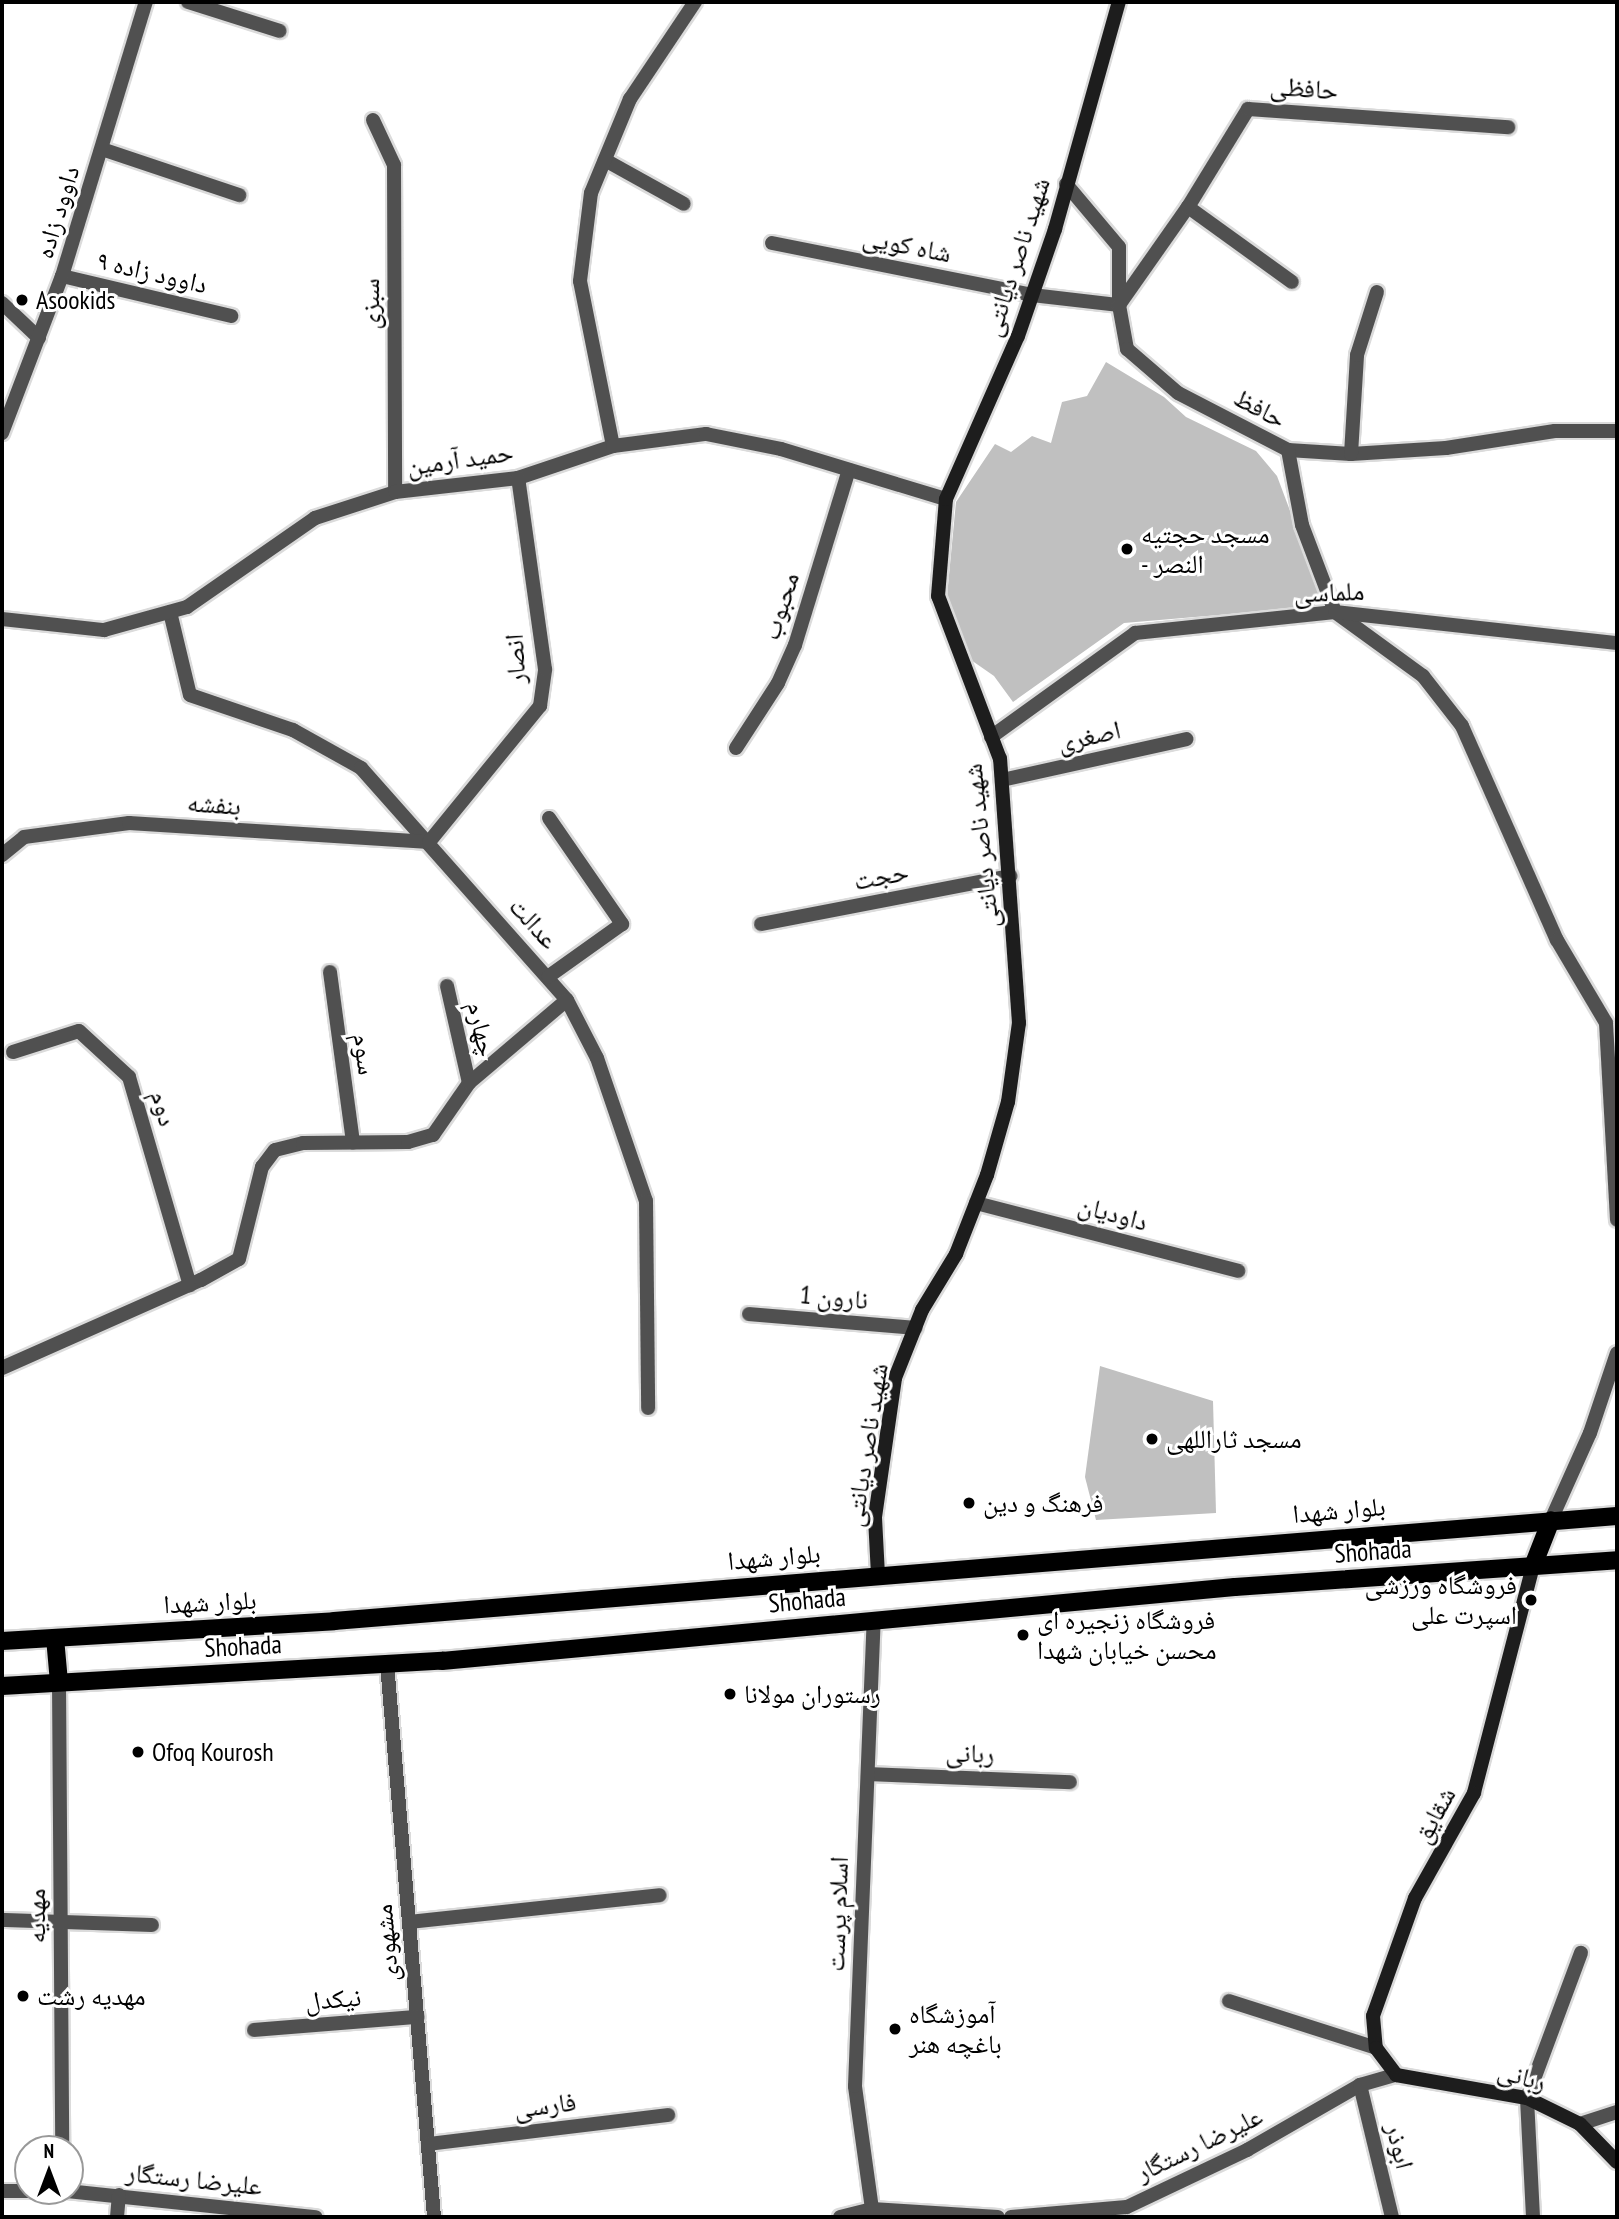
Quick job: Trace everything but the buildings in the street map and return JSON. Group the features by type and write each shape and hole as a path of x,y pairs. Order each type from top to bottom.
{"main road":[{"name":"شهید ناصر دیانتی","path":"878,1575 875,1517 895,1378 915,1328 956,1254 976,1203 1008,1102 1019,1023 1002,780 992,737 938,596 946,499 1032,295 1119,2"},
{"path":"1533,1566 1551,1520 1617,1516"},
{"name":"بلوار شهدا","path":"2,1641 334,1621 1551,1520"},
{"name":"Shohada","path":"2,1686 387,1664 874,1620 1617,1560"},
{"name":"شقایق","path":"1376,2048 1373,2016 1415,1898 1474,1793 1533,1566"},
{"path":"55,1638 59,1682"},
{"path":"1376,2048 1396,2075"},
{"name":"ربانی","path":"1396,2075 1527,2098 1580,2124 1617,2162"}],"street":[{"name":"داوود زاده","path":"2,433 62,276 146,2"},
{"path":"188,2 280,31"},
{"path":"613,446 580,281 591,193 630,99 695,2"},
{"name":"حافظی","path":"1119,305 1188,207 1248,109 1508,127"},
{"name":"سبزی","path":"373,120 394,165 395,492"},
{"path":"102,149 239,195"},
{"path":"605,160 684,204"},
{"name":"حافظ","path":"1066,184 1119,247 1119,305 1127,349 1178,393 1288,450 1351,454 1446,448 1555,431 1617,431"},
{"path":"1188,207 1292,282"},
{"name":"شاه کویی","path":"772,243 1032,295 1119,305"},
{"name":"داوود زاده ۹","path":"62,276 230,316"},
{"path":"1351,454 1357,355 1377,292"},
{"path":"2,303 39,338"},
{"name":"حمید آرمین","path":"2,620 104,630 187,607 315,518 395,492 518,478 613,446 706,434 781,449 946,499"},
{"path":"1288,450 1302,525 1335,612 1423,676 1462,726 1558,940 1606,1023 1617,1220"},
{"name":"محبوب","path":"736,748 778,683 795,645 849,470"},
{"name":"انصار","path":"429,842 540,705 545,669 518,478"},
{"name":"عدالت","path":"170,612 190,695 293,730 361,768 568,1000 597,1058 646,1201 648,1408"},
{"name":"ملماسی","path":"992,737 1135,634 1335,612 1617,643"},
{"name":"اصغری","path":"1002,780 1187,739"},
{"path":"549,818 622,924 549,976"},
{"name":"بنفشه","path":"2,855 24,837 129,823 429,842"},
{"name":"حجت","path":"761,924 1010,876"},
{"name":"سوم","path":"330,972 352,1142"},
{"name":"چهارم","path":"447,986 469,1083"},
{"path":"2,1368 190,1285 239,1259 262,1167 275,1150 352,1142 408,1142 433,1135 469,1083 568,1000"},
{"name":"دوم","path":"13,1052 79,1031 129,1077 190,1285"},
{"name":"داودیان","path":"976,1203 1238,1271"},
{"name":"نارون 1","path":"749,1314 915,1328"},
{"path":"1551,1520 1590,1433 1617,1353"},
{"name":"اسلام پرست","path":"873,2209 855,2086 874,1620"},
{"name":"مشهودی","path":"387,1664 434,2217"},
{"name":"مهدیه","path":"59,1682 62,2135"},
{"name":"ربانی","path":"868,1774 1070,1782"},
{"path":"409,1922 660,1895"},
{"path":"2,1920 152,1925"},
{"path":"1533,2217 1527,2098 1581,1952"},
{"path":"1229,2001 1376,2048"},
{"name":"نیکدل","path":"254,2030 417,2017"},
{"name":"علیرضا رستگار","path":"1011,2217 1128,2212 1247,2150 1360,2085 1396,2075"},
{"name":"ابوذر","path":"1360,2085 1392,2217"},
{"path":"1580,2124 1617,2112"},
{"name":"فارسی","path":"428,2144 668,2115"},
{"name":"علیرضا رستگار","path":"84,2192 316,2217"},
{"path":"117,2217 119,2195"},
{"path":"840,2217 873,2209 998,2217"}],"place":[{"name":"Asookids","path":"22,300"},
{"name":"مسجد حجتیه - النصر","path":"1127,549"},
{"name":"مسجد ثاراللهی","path":"1152,1439"},
{"name":"فرهنگ و دین","path":"969,1503"},
{"name":"فروشگاه ورزشی اسپرت علی","path":"1531,1600"},
{"name":"فروشگاه زنجیره ای محسن خیابان شهدا","path":"1023,1635"},
{"name":"رستوران مولانا","path":"730,1694"},
{"name":"Ofoq Kourosh","path":"138,1752"},
{"name":"مهدیه رشت","path":"23,1996"},
{"name":"آموزشگاه باغچه هنر","path":"895,2029"}]}
